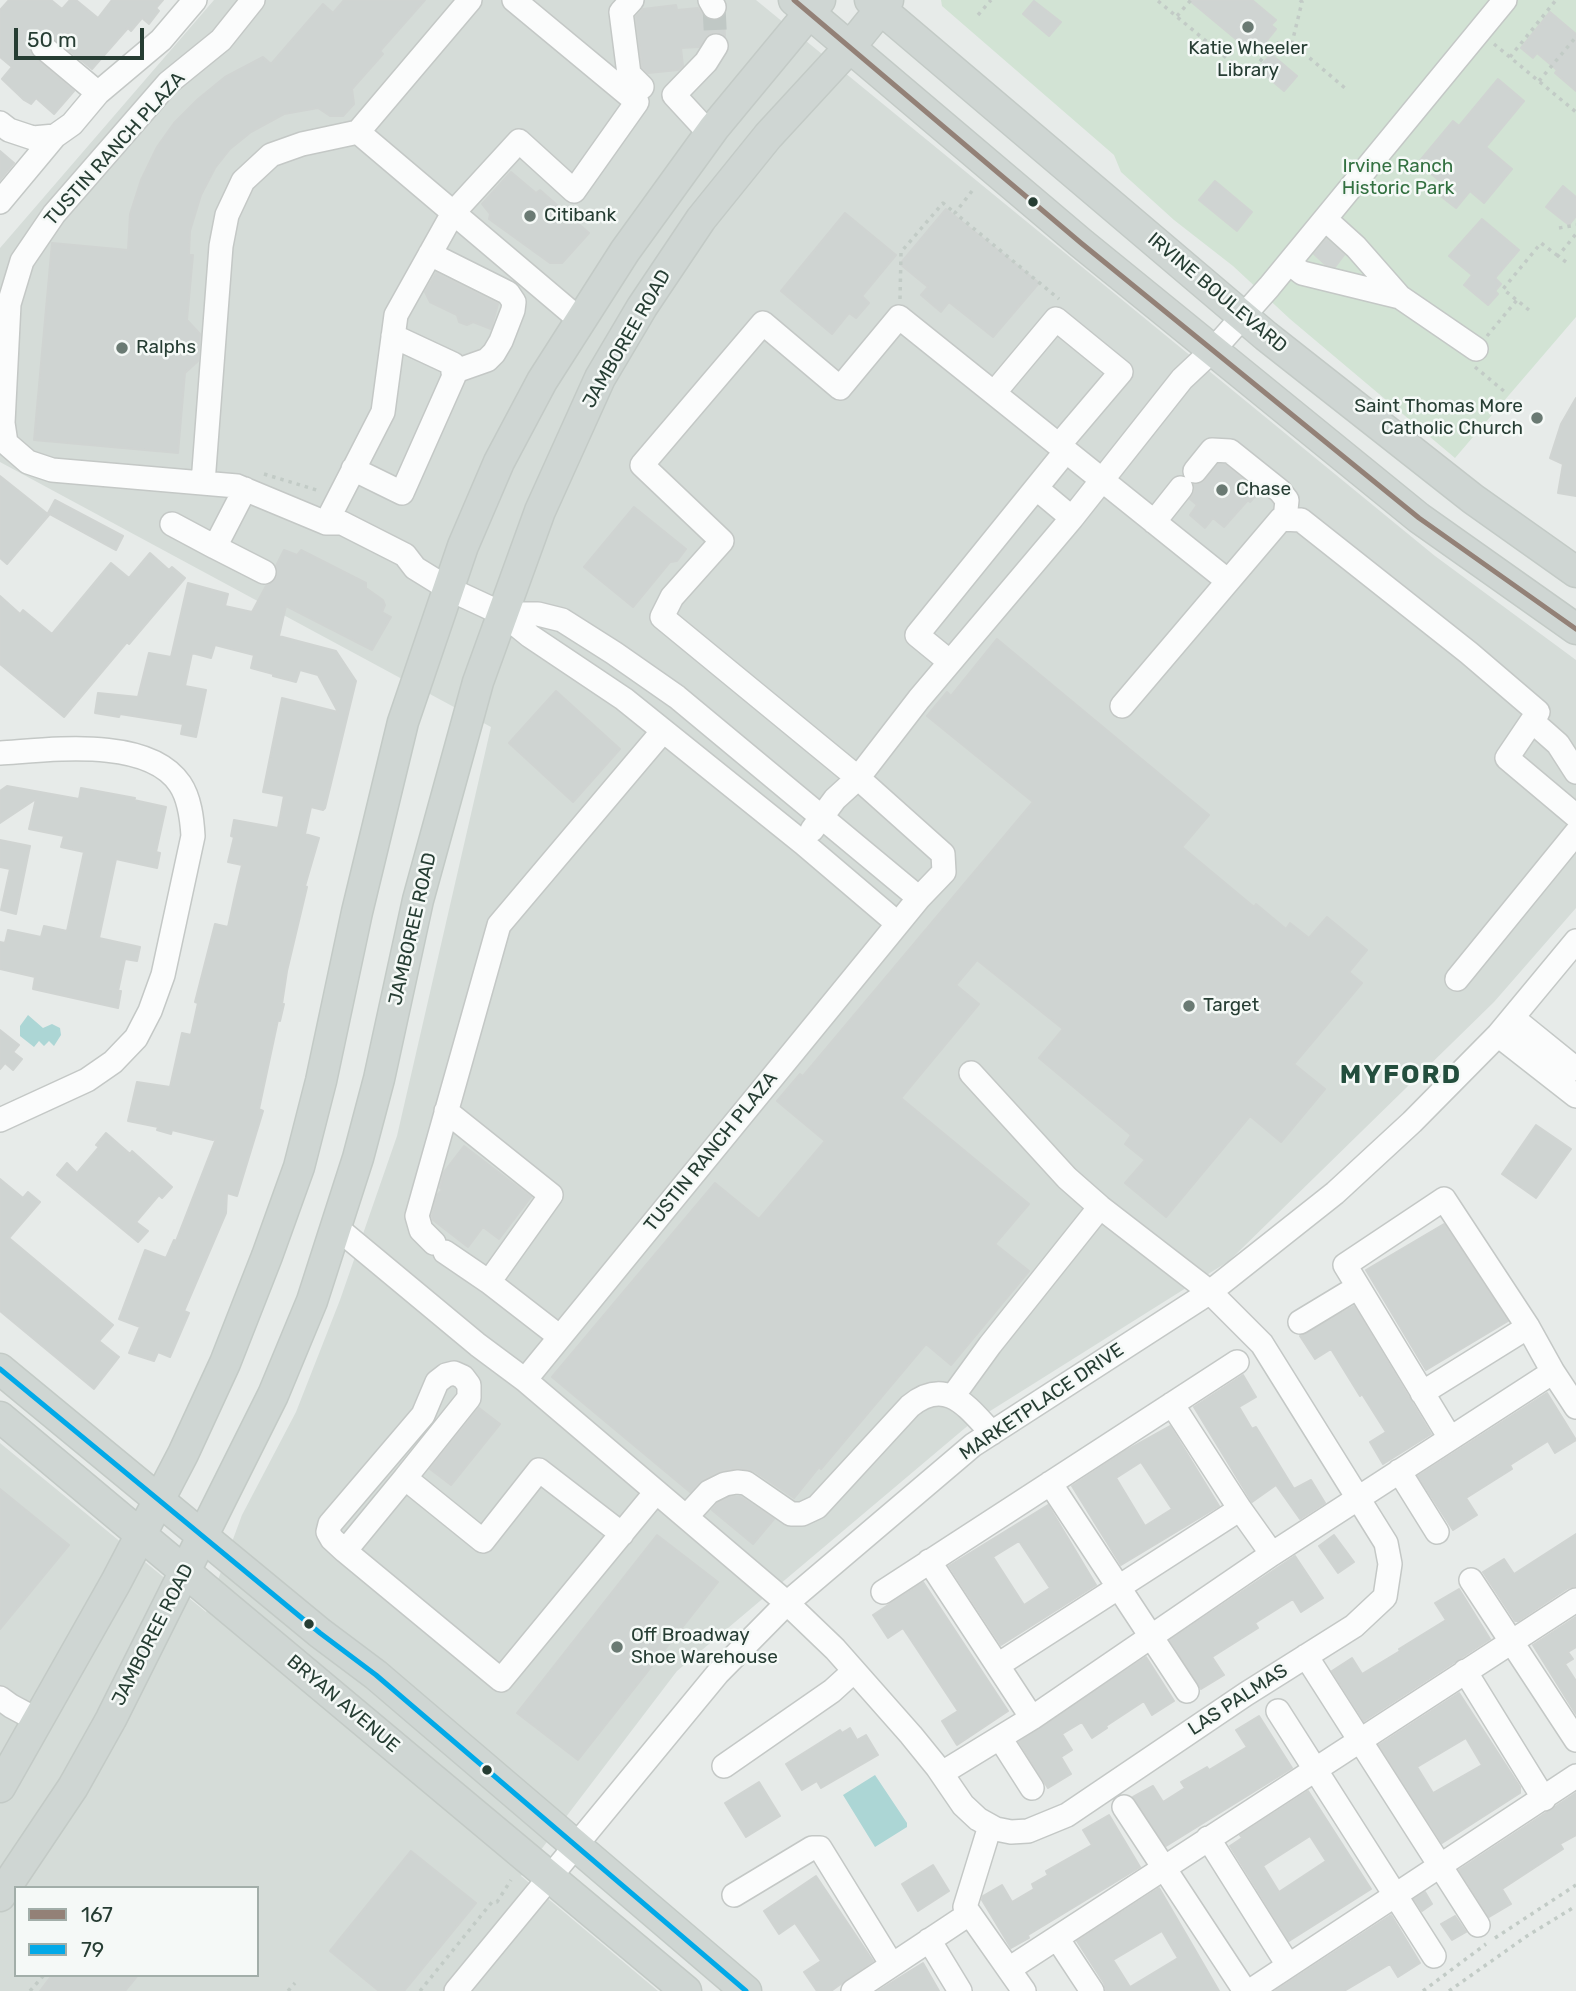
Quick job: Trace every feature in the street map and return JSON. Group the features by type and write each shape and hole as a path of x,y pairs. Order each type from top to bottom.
{"main road":[{"name":"JAMBOREE ROAD","path":"0,1896 73,1787 111,1719 273,1395 312,1301 358,1158 379,1079 418,900 478,682 550,489 600,378 642,307 701,219 768,136 850,47 879,3"},
{"name":"IRVINE BOULEVARD","path":"879,3 1243,316 1473,499 1576,572"},
{"path":"0,1787 116,1581 183,1454 225,1363 267,1256 299,1167 321,1081 357,912 403,722 463,546 499,462 542,381 625,251 709,134 808,4 850,47 1081,243 1419,518 1576,629"},
{"name":"BRYAN AVENUE","path":"0,1369 320,1633 376,1675 746,1991"},
{"name":"BRYAN AVENUE","path":"0,1417 686,1991"}],"street":[{"path":"0,202 55,136 72,124 98,93 160,40 195,0"},
{"name":"TUSTIN RANCH PLAZA","path":"253,0 221,40 167,83 54,214 22,261 9,304 3,423 6,443 28,462 52,470 203,483 250,480 326,523 342,523 405,555 415,568 449,589 503,614 530,636 624,699 803,843 897,923"},
{"path":"203,483 218,278 227,215 243,181 271,155 302,144 358,132 470,0"},
{"path":"514,0 636,92 662,88 674,95 709,134"},
{"path":"326,523 383,412 396,315 453,213 519,141 574,191 637,102 629,74 621,12 632,0"},
{"path":"803,843 820,817 858,778 950,662 1072,518 1182,379 1214,349 1289,263 1505,0"},
{"path":"674,95 716,46"},
{"path":"43,47 98,93"},
{"path":"0,123 9,130 33,138 55,136"},
{"path":"358,132 580,320"},
{"path":"1325,219 1356,247 1400,298 1476,349"},
{"path":"430,254 508,293 514,302 501,341 487,360 453,372"},
{"path":"1289,263 1302,273 1400,298"},
{"path":"919,898 944,872 943,854 858,778 662,617 672,597 722,541 642,465 763,323 840,388 900,317 1228,581"},
{"path":"950,662 917,635 1036,488 1062,448 1121,372 1056,319 994,393"},
{"path":"353,469 402,493 453,372 453,364 393,336"},
{"path":"1154,522 1212,450 1230,451 1280,491 1287,500 1285,519"},
{"path":"215,547 250,480"},
{"path":"1036,488 1072,518"},
{"path":"1122,706 1281,519 1301,520 1469,653 1538,712 1507,758 1576,816"},
{"path":"172,524 264,572"},
{"name":"TUSTIN RANCH PLAZA","path":"503,614 538,614 562,621 614,653 677,697 919,898 525,1380"},
{"path":"1532,721 1558,744 1576,772"},
{"path":"560,1337 439,1247 421,1230 417,1216 499,925 663,731"},
{"path":"0,753 98,750 126,753 150,761 167,770 180,784 192,818 193,836 163,975 150,1011 136,1038 113,1062 87,1080 0,1120"},
{"path":"1457,979 1576,833"},
{"name":"MARKETPLACE DRIVE","path":"456,1991 718,1673 787,1603 973,1445 1210,1292 1335,1193 1412,1122 1505,1027 1576,941"},
{"path":"1505,1027 1576,1069"},
{"path":"1505,1027 1576,1096"},
{"name":"LAS PALMAS","path":"787,1603 835,1649 942,1773 963,1805 990,1826 1011,1832 1028,1831 1067,1815 1354,1626 1385,1597 1390,1564 1386,1543 1262,1343 1210,1292 1100,1207 1067,1178 971,1073"},
{"path":"446,1111 551,1195 489,1282"},
{"path":"1450,1438 1345,1265 1444,1199 1528,1327 1576,1407"},
{"path":"953,1396 990,1345 1100,1207"},
{"path":"336,1227 525,1380 787,1603"},
{"path":"1300,1322 1358,1287"},
{"path":"1423,1393 1528,1327"},
{"path":"883,1592 1237,1362"},
{"path":"942,1773 1032,1718 1150,1635 1553,1372"},
{"path":"345,1551 469,1398 469,1385 463,1377 454,1373 437,1382 423,1415 330,1524 328,1532 345,1551 501,1680 656,1492"},
{"path":"686,1517 709,1492 725,1483 737,1482 746,1483 791,1514 802,1514 817,1507 916,1401 934,1395 953,1396 964,1402 992,1433"},
{"path":"1172,1404 1272,1554"},
{"path":"405,1478 483,1541 539,1470 622,1534"},
{"path":"1399,1471 1437,1532"},
{"path":"1050,1483 1187,1691"},
{"path":"998,1665 1240,1509"},
{"path":"929,1561 1032,1718"},
{"path":"1471,1580 1576,1740"},
{"path":"1009,1969 1576,1600"},
{"path":"1306,1656 1478,1925"},
{"path":"724,1766 832,1691 854,1671"},
{"path":"1465,1671 1544,1799"},
{"path":"0,1698 39,1721"},
{"path":"1278,1711 1434,1956"},
{"path":"1000,1738 1032,1788"},
{"path":"1251,1991 1576,1776"},
{"path":"1124,1807 1245,1991"},
{"path":"990,1826 965,1908 1024,1991"},
{"path":"1208,1838 1288,1965"},
{"path":"734,1895 812,1848 820,1848 892,1965"},
{"path":"853,1991 969,1914"},
{"path":"1057,1938 1092,1991"},
{"path":"929,1940 960,1991"}],"path":[{"path":"978,15 991,0"},
{"path":"1177,16 1191,0"},
{"path":"1292,43 1302,2 1300,0"},
{"path":"1510,57 1556,0"},
{"path":"1158,1 1248,76 1275,43 1292,43 1346,89"},
{"path":"1479,31 1576,112"},
{"path":"1539,81 1576,37"},
{"path":"955,213 972,191"},
{"path":"900,317 901,252 943,203 1060,301 1056,319"},
{"path":"1559,228 1576,225"},
{"path":"1558,256 1576,234"},
{"path":"1529,310 1503,289 1541,243 1566,262"},
{"path":"1505,392 1466,361 1517,300"},
{"path":"250,480 287,479 320,491 326,490"},
{"path":"420,1991 492,1902 498,1902 511,1880"},
{"path":"1423,1991 1512,1925 1576,1885"},
{"path":"1450,1991 1527,1936 1576,1906"},
{"path":"30,1991 42,1977"},
{"path":"288,1991 295,1983"}],"shaded area":[{"path":"214,0 756,0 1435,556 1576,660 1576,908 1494,1002 1229,1261 971,1423 677,1671 521,1876 658,1991 0,1991 0,1443 206,1612 242,1515 296,1412 340,1300 397,1136 491,727 0,462 0,248"}],"green space":[{"name":"Irvine Ranch Historic Park","path":"941,0 1576,0 1576,317 1455,458 1290,319 1233,266 1174,220 1121,172 1114,155 942,6"}],"water":[{"path":"28,1015 43,1028 52,1024 60,1028 61,1035 54,1046 49,1041 44,1046 39,1041 34,1047 20,1036 20,1026"},
{"path":"875,1775 907,1827 875,1847 843,1795"}],"building":[{"path":"9,0 51,0 62,9 70,0 76,0 98,18 112,0 163,0 149,24 142,18 131,31 128,28 92,69 51,36 45,33 33,38 29,45 34,57 74,91 54,114 36,98 31,104 24,100 2,79 12,67 0,57 0,10"},
{"path":"344,0 425,0 380,51 383,54 352,89 354,104 343,116 330,116 318,108 284,114 251,132 230,149 215,168 201,195 190,231 189,255 193,255 187,320 200,334 198,361 185,373 178,453 34,440 52,243 128,250 130,214 141,180 157,147 174,123 225,77 263,57 271,64 323,4 333,13"},
{"name":"Katie Wheeler Library","path":"1189,0 1252,0 1276,20 1271,25 1276,29 1255,55"},
{"path":"1034,1 1061,22 1049,36 1023,14"},
{"path":"676,5 677,10 698,8 706,19 713,21 724,17 725,36 717,32 710,33 699,47 681,48 683,66 678,70 648,73 642,67 636,17 643,9"},
{"path":"1550,12 1576,34 1576,91 1537,53 1533,58 1521,48"},
{"path":"1271,54 1297,76 1284,91 1258,69"},
{"path":"1498,79 1524,101 1486,147 1512,169 1484,203 1470,191 1456,208 1434,191 1441,182 1418,163 1453,121 1459,126"},
{"path":"0,151 14,163 0,180"},
{"name":"Citibank","path":"511,172 536,193 540,190 589,233 562,263 550,263 489,219 490,214 482,204"},
{"path":"1215,181 1252,212 1237,231 1199,200"},
{"path":"1563,186 1576,197 1576,216 1569,225 1546,207"},
{"path":"946,209 1039,283 993,337 949,302 941,312 921,295 928,287 900,264"},
{"path":"845,213 896,255 862,296 869,303 856,318 849,313 832,334 781,291"},
{"path":"1482,219 1519,250 1495,278 1501,284 1495,291 1498,294 1488,305 1464,285 1472,275 1449,256"},
{"path":"1326,239 1344,255 1335,267 1326,265 1314,254"},
{"path":"436,273 498,304 491,329 473,322 467,325 459,322 457,315 430,302 425,292"},
{"path":"1576,398 1576,496 1558,493 1563,464 1550,458 1561,424"},
{"name":"Chase","path":"1218,464 1225,465 1259,492 1250,502 1248,500 1224,527 1213,518 1205,528 1190,515 1197,505 1190,499 1195,491 1194,485 1205,480"},
{"path":"0,476 49,515 7,564 0,558"},
{"path":"55,500 123,536 116,550 48,513"},
{"path":"634,507 686,549 677,561 670,562 633,607 584,567"},
{"path":"284,550 297,555 301,550 366,583 366,588 383,600 385,605 382,612 391,617 372,650 286,606 279,636 336,651 356,681 325,808 323,810 311,807 305,834 319,838 305,886 307,887 287,971 284,1004 280,1021 278,1020 259,1109 263,1111 237,1196 227,1193 226,1213 184,1311 189,1313 170,1357 158,1352 154,1361 129,1353 140,1327 119,1319 145,1250 166,1258 174,1240 176,1241 217,1136 213,1140 172,1130 171,1134 157,1130 158,1127 128,1121 137,1082 170,1087 182,1033 191,1035 198,1003 195,1002 215,924 228,927 242,865 228,862 234,837 231,836 234,820 278,828 284,796 263,792 282,698 338,712 318,675 300,670 296,682 273,676 251,668 254,655 215,645 211,658 192,653 185,686 206,690 196,737 181,734 183,724 120,714 119,717 95,713 98,693 138,697 149,653 171,657 188,583 228,594 225,606 252,612 266,586 276,579 276,566"},
{"path":"150,553 169,570 172,567 185,578 64,717 0,664 0,596 20,614 23,610 52,634 111,563 129,578"},
{"path":"997,639 1209,815 1182,847 1254,907 1256,904 1286,929 1290,923 1309,938 1327,917 1367,950 1349,972 1362,983 1294,1064 1325,1089 1281,1142 1250,1116 1166,1217 1125,1183 1145,1160 1125,1144 1131,1135 1039,1058 1063,1029 977,960 956,985 979,1004 901,1098 1029,1204 995,1244 1029,1271 951,1365 926,1344 794,1498 754,1471 739,1468 719,1471 702,1480 690,1492 552,1377 715,1183 759,1219 825,1141 777,1101 800,1074 803,1076 1033,802 927,716 947,692 951,696"},
{"path":"556,691 620,749 573,802 509,743"},
{"path":"7,786 79,799 81,788 166,807 156,852 160,853 157,868 116,859 99,938 140,947 137,961 125,959 118,991 121,991 118,1008 33,989 35,977 0,969 0,942 5,943 8,930 41,937 44,926 67,931 84,852 61,847 64,836 29,829 36,799 0,823 0,791"},
{"path":"0,840 30,846 16,914 1,910 10,869 0,867"},
{"path":"0,1030 19,1045 13,1052 22,1059 13,1070 5,1063 0,1069"},
{"path":"1536,1125 1571,1149 1536,1198 1502,1174"},
{"path":"106,1133 130,1154 132,1151 172,1187 162,1198 159,1195 136,1222 148,1231 138,1242 57,1175 67,1163 77,1173 99,1147 96,1145"},
{"path":"464,1146 531,1197 499,1239 483,1227 468,1247 433,1220 432,1216 437,1195 442,1190 440,1188 444,1172"},
{"path":"0,1179 23,1198 28,1192 40,1202 9,1238 113,1325 99,1341 119,1357 94,1389 0,1311"},
{"path":"1444,1224 1508,1321 1426,1370 1366,1270"},
{"path":"1354,1306 1431,1434 1383,1464 1370,1442 1386,1432 1362,1394 1360,1396 1331,1349 1315,1359 1300,1336"},
{"path":"1243,1375 1256,1397 1239,1407 1252,1429 1256,1427 1294,1489 1311,1480 1325,1503 1300,1519 1276,1485 1252,1502 1194,1407"},
{"path":"1547,1393 1576,1440 1555,1453 1548,1441 1510,1465 1512,1469 1466,1498 1477,1515 1453,1530 1418,1476"},
{"path":"479,1408 500,1424 451,1485 430,1469"},
{"path":"1170,1426 1219,1506 1121,1565 1072,1486 1125,1451","holes":["1141,1462 1172,1509 1145,1526 1116,1478"]},
{"path":"0,1489 69,1545 0,1629"},
{"path":"729,1497 741,1497 774,1519 753,1544 712,1510"},
{"path":"1048,1505 1096,1585 1001,1645 949,1566","holes":["1019,1541 1050,1588 1024,1605 993,1557"]},
{"path":"1576,1534 1576,1586 1568,1588 1515,1621 1483,1572 1504,1559 1514,1574"},
{"name":"Off Broadway Shoe Warehouse","path":"657,1535 718,1582 578,1760 517,1713"},
{"path":"1334,1535 1354,1562 1338,1573 1319,1546"},
{"path":"1295,1556 1323,1598 1301,1612 1293,1599 1255,1623 1258,1628 1212,1657 1224,1675 1201,1689 1170,1640"},
{"path":"923,1582 1008,1711 957,1745 942,1721 958,1711 903,1628 888,1638 873,1615"},
{"path":"1459,1589 1490,1639 1364,1721 1332,1671 1352,1658 1362,1674 1400,1651 1399,1649 1446,1620 1435,1603"},
{"path":"1576,1617 1576,1647 1568,1652 1573,1659 1565,1664 1576,1681 1576,1714 1533,1645"},
{"path":"1146,1657 1174,1701 1152,1715 1144,1701 1092,1738 1082,1722 1062,1734 1072,1750 1061,1757 1071,1774 1048,1788 1019,1742"},
{"path":"1459,1693 1520,1787 1520,1793 1442,1843 1379,1745","holes":["1466,1738 1482,1765 1433,1793 1417,1767"]},
{"path":"1259,1716 1292,1768 1166,1846 1133,1797 1153,1786 1163,1802 1185,1788 1181,1782 1207,1767 1209,1770 1247,1747 1236,1730"},
{"path":"850,1728 857,1740 866,1735 878,1755 821,1788 817,1781 802,1790 786,1764 840,1730 842,1733"},
{"path":"759,1782 780,1816 746,1837 725,1803"},
{"path":"1308,1791 1371,1889 1289,1941 1230,1846 1242,1838 1240,1835","holes":["1310,1836 1326,1861 1279,1892 1263,1866"]},
{"path":"1576,1793 1576,1835 1560,1844 1563,1849 1502,1889 1511,1904 1489,1917 1459,1870"},
{"path":"1109,1815 1140,1867 1011,1948 982,1900 983,1896 1002,1885 1012,1902 1034,1889 1032,1884 1048,1875 1046,1871 1092,1845 1083,1830"},
{"path":"411,1851 476,1903 404,1991 379,1991 330,1951"},
{"path":"933,1865 949,1891 918,1911 902,1884"},
{"path":"816,1876 873,1961 831,1991 817,1991 804,1972 821,1961 795,1923 779,1934 764,1911"},
{"path":"1159,1888 1219,1991 1106,1991 1104,1983 1077,1941","holes":["1162,1931 1178,1958 1130,1987 1113,1960"]},
{"path":"1425,1892 1432,1904 1422,1911 1414,1899"},
{"path":"1391,1915 1420,1963 1398,1977 1390,1964 1344,1991 1275,1991"},
{"path":"1455,1916 1466,1932 1452,1940 1441,1924"},
{"path":"923,1963 939,1991 878,1991 894,1981"},
{"path":"50,1977 136,1977 125,1991 40,1991"}],"tunnel":[{"path":"714,7 716,46"}],"transit line":[{"name":"167","path":"794,0 1081,243 1419,518 1576,629"},
{"name":"79","path":"0,1369 320,1633 376,1675 746,1991"}],"place":[{"name":"Katie Wheeler Library","path":"1248,27"},
{"name":"Citibank","path":"530,216"},
{"name":"Ralphs","path":"122,348"},
{"name":"Saint Thomas More Catholic Church","path":"1537,418"},
{"name":"Chase","path":"1222,490"},
{"name":"Target","path":"1189,1006"},
{"name":"Off Broadway Shoe Warehouse","path":"617,1647"}],"district":[{"name":"MYFORD","path":"1401,1075"}]}
